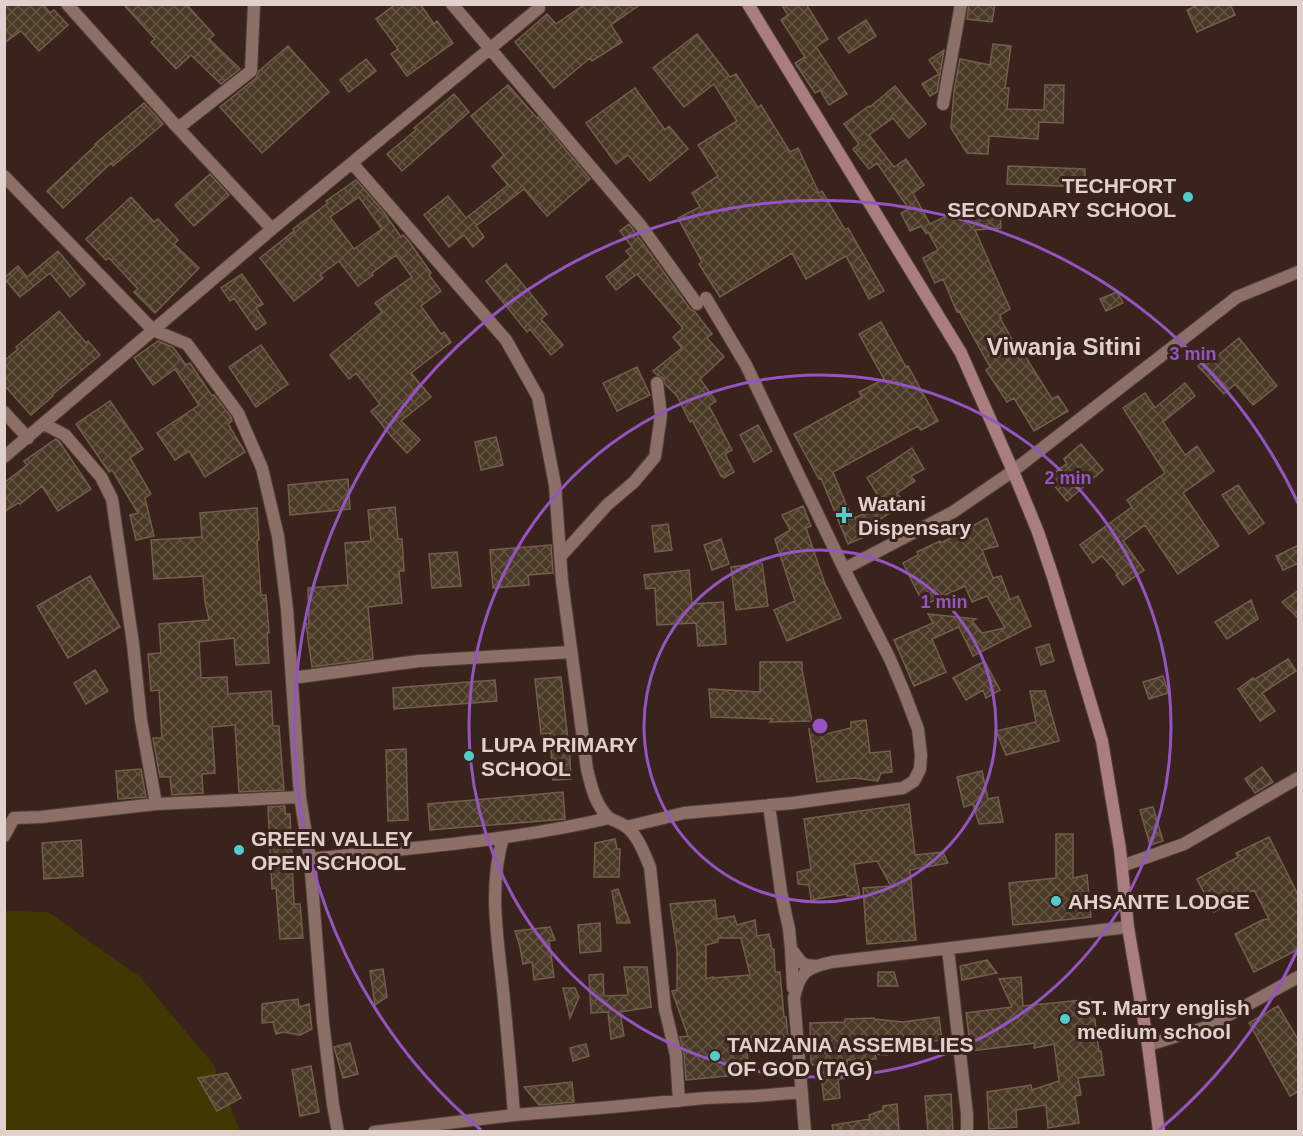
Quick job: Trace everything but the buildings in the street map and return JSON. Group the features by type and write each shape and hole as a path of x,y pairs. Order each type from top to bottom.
{"main road":[{"path":"748,4 961,353 1013,471 1053,577 1102,741 1159,1131"}],"street":[{"path":"68,4 272,229"},
{"path":"178,128 251,70 254,4"},
{"path":"452,4 641,226 701,301 746,365 844,569 878,634 918,729 920,768 914,781 903,788 770,806 684,813 626,827"},
{"path":"943,104 961,4"},
{"path":"4,457 272,229 539,8"},
{"path":"352,163 506,340 538,397 555,485 562,581 581,728 592,792 609,818 626,827 642,846 650,867 665,1009 676,1055 679,1101"},
{"path":"4,176 153,330 187,344 238,413 254,448 278,536 287,609 300,797 310,859 324,1022 338,1131"},
{"path":"844,569 953,512 1013,471 1237,297 1299,272"},
{"path":"560,557 607,505 634,482 655,457 660,415 657,383"},
{"path":"4,412 28,438"},
{"path":"44,424 65,435 101,477 112,499 141,720 156,804"},
{"path":"292,678 419,661 571,652"},
{"path":"1122,866 1184,844 1299,778"},
{"path":"4,836 14,818 156,804 300,797"},
{"path":"770,806 781,892 789,929 805,1131"},
{"path":"310,859 503,838 563,829 609,818"},
{"path":"503,838 498,854 496,874 496,928 514,1114"},
{"path":"791,949 801,962 815,966 832,962 1128,927"},
{"path":"948,949 968,1114 967,1131"},
{"path":"794,998 800,976 815,966"},
{"path":"1148,1045 1207,1027 1299,977"},
{"path":"374,1131 514,1114 802,1092"}],"shaded area":[{"path":"5,911 48,912 140,977 213,1064 240,1131 5,1132"}],"place":[{"name":"TECHFORT SECONDARY SCHOOL","path":"1188,197"},
{"name":"Watani Dispensary","path":"844,515"},
{"name":"LUPA PRIMARY SCHOOL","path":"469,756"},
{"name":"GREEN VALLEY OPEN SCHOOL","path":"239,850"},
{"name":"AHSANTE LODGE","path":"1056,901"},
{"name":"ST. Marry english medium school","path":"1065,1019"},
{"name":"TANZANIA ASSEMBLIES OF GOD (TAG)","path":"715,1056"}],"district":[{"name":"Viwanja Sitini","path":"1064,346"}]}
